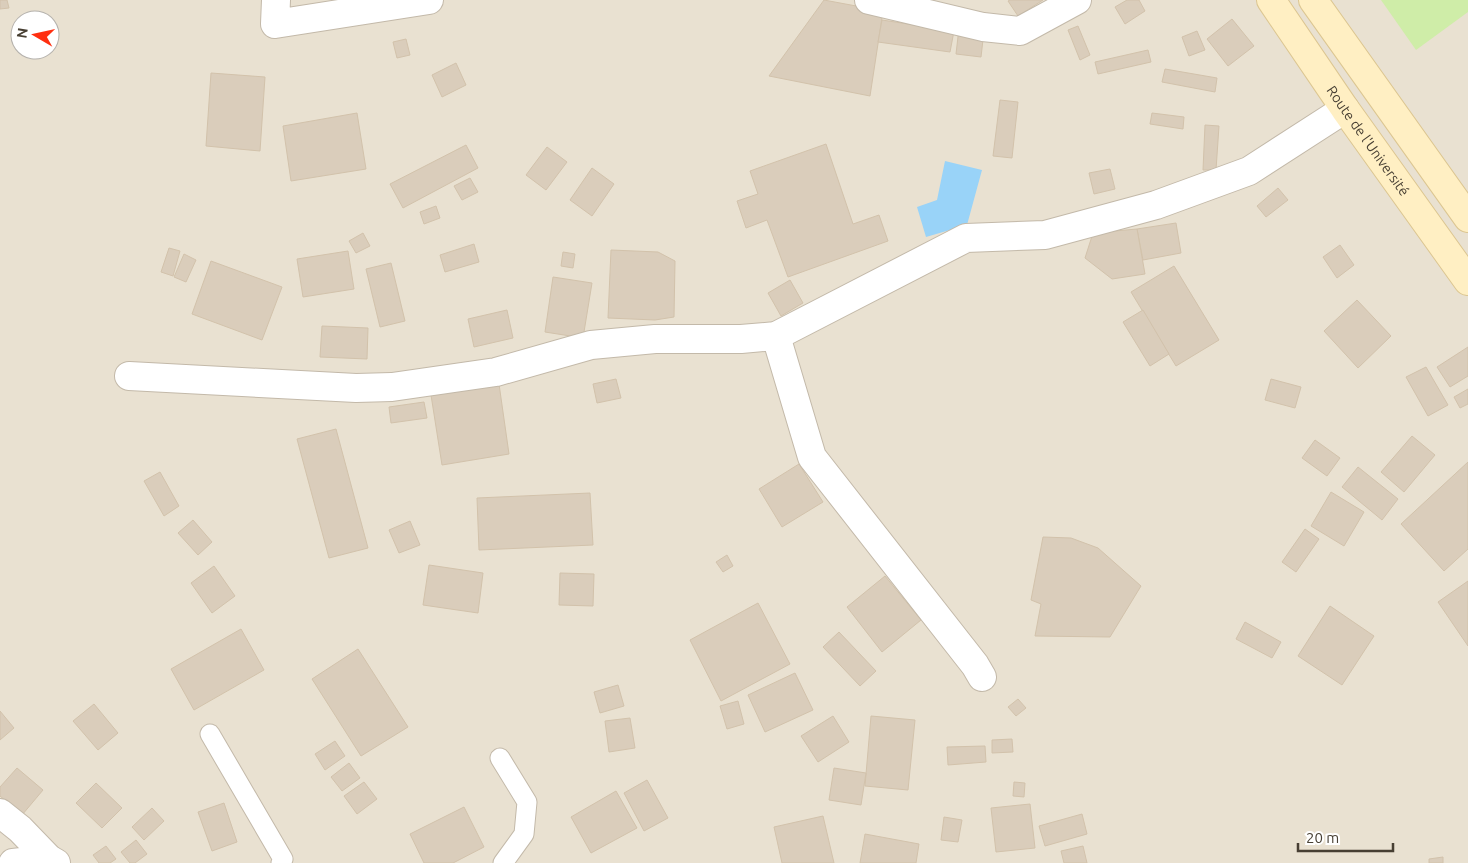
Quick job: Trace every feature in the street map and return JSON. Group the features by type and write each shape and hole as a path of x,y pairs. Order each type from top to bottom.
{"main road":[{"name":"Route de l'Université","path":"1271,0 1345,110 1468,281"},
{"path":"1313,0 1374,89 1468,218"}],"street":[{"path":"276,0 275,24 428,0"},
{"path":"869,0 984,27 1020,32 1077,0"},
{"path":"129,376 356,388 392,388 496,372 591,345 655,339 740,339 776,336 966,238 1045,235 1156,205 1249,171 1345,110"},
{"path":"776,336 812,457 975,665 982,677"},
{"path":"0,813 20,829 52,861"},
{"path":"13,863 52,861"}],"lane":[{"path":"210,734 283,859 281,863"},
{"path":"500,758 527,802 524,834 503,863"}],"shaded area":[{"path":"0,0 1468,0 1468,863 0,863"}],"green space":[{"path":"1381,0 1468,0 1468,12 1416,50"}],"water":[{"path":"945,161 982,170 967,225 926,237 917,207 937,200"}],"building":[{"path":"0,0 7,0 9,8 0,9"},
{"path":"824,0 883,11 870,96 769,76"},
{"path":"1043,0 1018,16 1008,1"},
{"path":"1127,0 1139,0 1145,11 1125,24 1115,7"},
{"path":"1232,19 1254,46 1228,66 1207,39"},
{"path":"882,20 954,31 950,52 878,42"},
{"path":"1078,26 1090,55 1080,60 1068,30"},
{"path":"959,28 984,31 981,57 956,54"},
{"path":"1197,31 1205,50 1189,56 1182,37"},
{"path":"406,39 410,55 397,58 393,42"},
{"path":"1148,50 1151,62 1098,74 1095,62"},
{"path":"456,63 466,85 442,97 432,75"},
{"path":"1165,69 1217,78 1215,92 1162,82"},
{"path":"211,73 265,77 260,151 206,146"},
{"path":"1000,100 1018,102 1012,158 993,156"},
{"path":"357,113 366,169 291,181 283,126"},
{"path":"1152,113 1184,117 1183,129 1150,124"},
{"path":"1205,125 1219,126 1216,170 1203,170"},
{"path":"826,144 853,224 879,215 888,241 788,277 767,220 746,228 737,201 758,194 750,171"},
{"path":"466,145 478,168 403,208 390,184"},
{"path":"547,147 567,162 546,190 526,175"},
{"path":"592,168 614,184 592,216 570,200"},
{"path":"1110,169 1115,189 1094,194 1089,173"},
{"path":"470,178 478,192 462,200 454,186"},
{"path":"1278,188 1288,200 1266,217 1257,206"},
{"path":"436,206 440,218 424,224 420,212"},
{"path":"1176,223 1181,253 1143,260 1137,229"},
{"path":"1137,229 1145,274 1112,279 1085,258 1093,233"},
{"path":"363,233 370,246 356,253 349,241"},
{"path":"474,244 479,262 445,272 440,255"},
{"path":"1340,245 1354,265 1337,278 1323,257"},
{"path":"169,248 180,251 173,276 161,272"},
{"path":"611,250 658,252 675,261 674,317 655,320 608,318"},
{"path":"348,251 354,289 303,297 297,259"},
{"path":"563,252 575,254 573,268 561,266"},
{"path":"184,254 196,260 186,282 174,277"},
{"path":"211,261 282,287 262,340 192,314"},
{"path":"391,263 405,321 380,327 366,269"},
{"path":"1174,266 1219,340 1176,366 1131,292"},
{"path":"553,277 592,283 583,338 545,332"},
{"path":"790,280 803,303 781,316 768,293"},
{"path":"1357,300 1391,336 1358,368 1324,331"},
{"path":"507,310 513,338 474,347 468,319"},
{"path":"1143,310 1169,354 1150,366 1123,322"},
{"path":"322,326 368,328 367,359 320,357"},
{"path":"1468,347 1468,376 1450,387 1437,367"},
{"path":"1426,367 1448,405 1428,416 1406,377"},
{"path":"616,379 621,398 597,403 593,384"},
{"path":"1271,379 1301,387 1295,408 1265,400"},
{"path":"499,384 509,454 442,465 431,395"},
{"path":"1468,389 1468,404 1460,408 1454,397"},
{"path":"424,402 427,418 391,423 389,407"},
{"path":"336,429 368,548 329,558 297,439"},
{"path":"1412,436 1435,455 1404,492 1381,472"},
{"path":"1315,440 1340,458 1327,476 1302,458"},
{"path":"1468,462 1468,549 1444,571 1401,524"},
{"path":"799,464 823,502 782,527 759,489"},
{"path":"1358,467 1398,499 1382,520 1342,487"},
{"path":"160,472 179,506 164,516 144,481"},
{"path":"1331,492 1364,512 1344,546 1311,526"},
{"path":"590,493 593,545 479,550 477,498"},
{"path":"193,520 212,542 198,555 178,533"},
{"path":"410,521 420,545 399,553 389,530"},
{"path":"1305,529 1319,539 1296,572 1282,562"},
{"path":"1043,537 1071,538 1098,548 1141,586 1110,637 1035,636 1041,604 1031,600"},
{"path":"727,555 733,566 723,572 716,562"},
{"path":"429,565 483,573 478,613 423,605"},
{"path":"214,566 235,596 212,613 191,583"},
{"path":"560,573 594,574 593,606 559,605"},
{"path":"885,576 921,620 882,652 847,607"},
{"path":"1468,581 1468,646 1438,602"},
{"path":"758,603 790,664 721,701 690,640"},
{"path":"1330,606 1374,636 1342,685 1298,656"},
{"path":"1245,622 1281,642 1272,658 1236,639"},
{"path":"241,629 264,670 194,710 171,669"},
{"path":"839,632 876,671 860,686 823,647"},
{"path":"358,649 408,727 361,756 312,679"},
{"path":"795,673 813,710 765,732 748,695"},
{"path":"618,685 624,706 600,713 594,692"},
{"path":"1018,699 1026,708 1016,716 1008,707"},
{"path":"738,701 744,724 727,729 720,706"},
{"path":"94,704 118,733 98,750 73,721"},
{"path":"0,711 14,728 0,740"},
{"path":"833,716 849,742 818,762 801,736"},
{"path":"871,716 915,720 908,790 865,786"},
{"path":"630,718 635,748 609,752 605,721"},
{"path":"1012,739 1013,752 992,753 992,740"},
{"path":"335,741 345,756 325,770 315,754"},
{"path":"985,746 986,762 948,765 947,747"},
{"path":"349,763 360,778 342,791 331,777"},
{"path":"17,768 43,790 22,815 0,796 0,787"},
{"path":"834,768 866,773 861,805 829,800"},
{"path":"647,780 668,818 644,831 624,793"},
{"path":"364,782 377,799 357,814 344,796"},
{"path":"1014,782 1025,783 1024,797 1013,796"},
{"path":"96,783 122,808 102,828 76,803"},
{"path":"616,791 637,828 591,853 571,817"},
{"path":"224,803 237,842 212,851 198,812"},
{"path":"1030,804 1035,848 996,852 991,808"},
{"path":"464,807 484,847 453,863 424,863 410,834"},
{"path":"152,808 164,821 144,840 132,827"},
{"path":"1082,814 1087,834 1045,846 1039,826"},
{"path":"823,816 834,863 782,863 774,827"},
{"path":"944,817 962,820 958,842 941,840"},
{"path":"865,834 919,844 916,863 860,863"},
{"path":"136,840 147,854 135,863 130,863 121,852"},
{"path":"106,846 116,859 110,863 99,863 93,855"},
{"path":"1083,846 1087,863 1064,863 1061,851"},
{"path":"1443,857 1443,863 1429,863 1429,859"}]}
